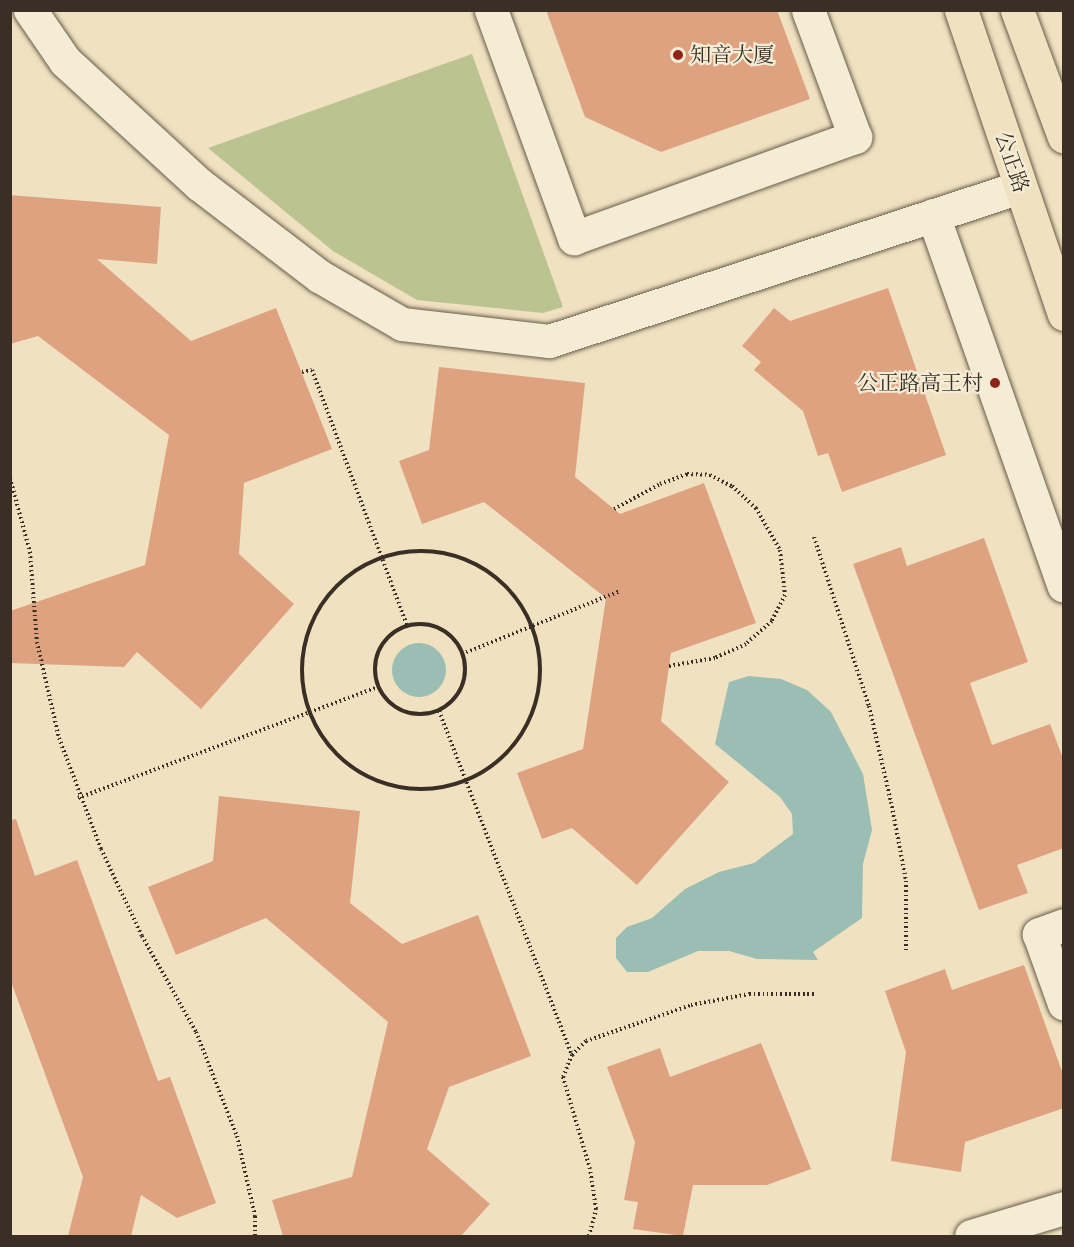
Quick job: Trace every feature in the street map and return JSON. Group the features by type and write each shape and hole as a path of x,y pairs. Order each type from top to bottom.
{"main road":[{"name":"公正路","path":"961,10 1064,314"},
{"path":"1017,10 1064,137"}],"street":[{"path":"30,10 65,61 201,185 319,276 402,324 549,340 1020,187"},
{"path":"491,10 573,238 855,137 808,10"},
{"path":"933,215 1064,586"},
{"path":"1064,926 1039,934 1064,1004"},
{"path":"971,1236 1064,1208"}],"path":[{"path":"302,372 312,370 407,626"},
{"path":"614,509 660,484 687,474 710,475 732,486 756,508 780,550 785,595 772,621 746,644 715,658 669,666"},
{"path":"10,478 30,552 37,642 59,738 78,798 142,936 196,1032 237,1136 255,1216 255,1236"},
{"path":"814,537 869,706 891,802 906,881 906,951"},
{"path":"407,552 436,552 464,559 489,572 510,591 532,627 541,673 536,704 524,732 504,756 465,780 418,789 387,784 368,775 335,752 311,711 302,668 306,640 316,613 333,590 354,571 383,557 407,552"},
{"path":"462,654 620,591"},
{"path":"407,626 437,628 450,636 462,654 465,677 460,691 439,711 410,714 385,699 378,687 376,657 383,643 407,626"},
{"path":"78,798 378,687"},
{"path":"439,711 572,1055"},
{"path":"589,1236 596,1209 595,1199 563,1077 572,1055 586,1041 691,1005 749,994 816,994"}],"green space":[{"path":"472,54 563,307 543,313 417,300 333,251 208,148"}],"water":[{"path":"419,643 429,645 438,651 444,660 446,670 444,680 438,689 429,695 419,697 409,695 400,689 394,680 392,670 394,660 400,651 409,645"},
{"path":"749,676 781,679 807,690 831,712 863,774 872,830 863,864 862,918 813,952 818,960 757,959 729,951 698,951 648,972 627,972 616,958 616,938 627,927 652,918 685,889 719,872 754,863 793,834 792,814 780,797 715,744 729,682"}],"building":[{"name":"知音大厦","path":"546,10 777,10 810,99 661,152 585,117"},
{"path":"10,195 161,207 157,264 97,259 191,341 276,308 332,449 244,483 239,554 294,604 201,709 137,652 124,667 10,663 10,611 145,565 169,435 38,336 10,344"},
{"path":"888,288 946,455 842,492 828,453 818,456 803,411 754,370 761,362 742,346 774,308 790,321"},
{"path":"439,367 585,383 575,477 620,514 704,483 756,623 671,653 661,721 729,782 637,885 572,828 542,839 517,773 583,749 606,598 484,502 422,524 399,461 429,450"},
{"path":"984,538 1028,662 970,683 992,745 1050,724 1064,761 1064,848 1017,865 1028,893 979,910 853,564 901,547 907,566"},
{"path":"219,796 360,811 350,903 402,944 478,915 531,1056 449,1087 427,1149 490,1204 461,1236 283,1236 272,1200 352,1177 388,1022 266,918 176,955 148,887 213,861"},
{"path":"16,819 35,876 77,860 158,1081 170,1077 216,1203 177,1218 141,1195 131,1236 68,1236 83,1177 10,979 10,820"},
{"path":"1024,965 1064,1077 1064,1108 965,1142 961,1172 891,1161 906,1052 885,991 945,969 952,990"},
{"path":"761,1043 811,1169 767,1185 693,1185 683,1236 633,1229 638,1202 624,1200 635,1142 607,1067 660,1048 670,1077"}],"place":[{"name":"知音大厦","path":"678,55"},
{"name":"公正路高王村","path":"995,383"}]}
